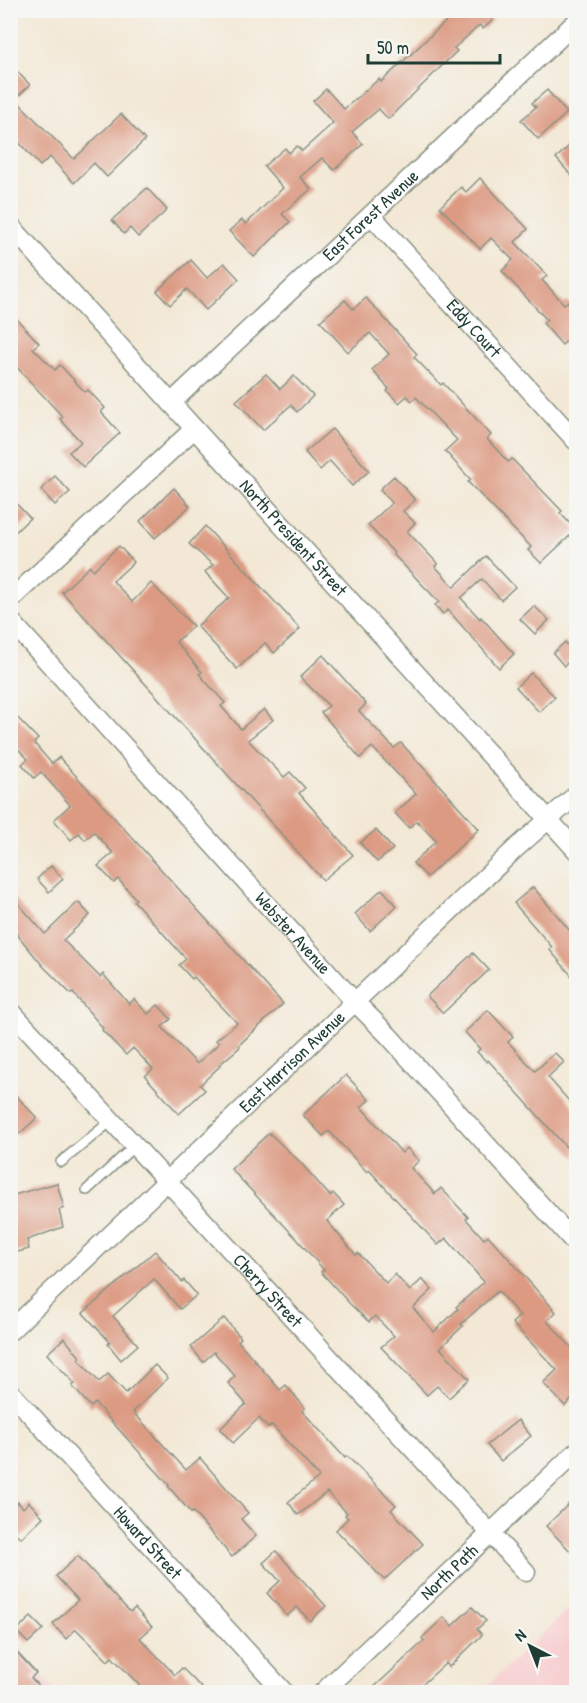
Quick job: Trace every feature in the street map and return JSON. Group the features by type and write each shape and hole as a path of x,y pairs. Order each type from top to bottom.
{"street":[{"name":"East Forest Avenue","path":"171,403 575,28"},
{"name":"Eddy Court","path":"371,215 576,441"},
{"name":"North President Street","path":"10,225 576,850"},
{"path":"10,600 194,429"},
{"name":"Webster Avenue","path":"10,620 576,1244"},
{"name":"East Harrison Avenue","path":"10,1331 167,1183 354,1001 514,850 576,795"},
{"name":"Cherry Street","path":"10,1010 526,1572"},
{"name":"Howard Street","path":"10,1392 285,1692"},
{"name":"North Path","path":"323,1692 576,1452"}],"lane":[{"path":"61,1162 111,1120"},
{"path":"87,1190 134,1146"}],"shaded area":[{"path":"576,1602 576,1692 480,1692"},
{"path":"11,1639 56,1692 11,1692"}],"building":[{"path":"458,10 495,10 489,16 493,20 483,29 480,25 454,48 457,51 388,119 379,109 352,132 363,144 334,170 322,158 300,177 311,189 282,214 290,222 254,257 229,231 242,220 246,224 283,188 264,166 285,148 289,153 297,146 302,151 333,123 313,101 326,89 344,109 379,79 381,82"},
{"path":"10,64 30,85 15,99 74,159 121,114 145,140 107,177 94,163 74,183 50,157 40,166 15,138 18,135 10,127"},
{"path":"547,90 567,113 538,139 521,120 536,107 532,103"},
{"path":"576,140 576,181 556,158"},
{"path":"480,178 528,229 515,242 547,276 542,280 564,304 568,301 576,311 576,351 567,340 562,345 543,323 547,320 502,271 513,260 491,238 480,249 440,207 461,187 466,192"},
{"path":"147,188 167,210 138,237 130,228 124,234 112,220"},
{"path":"191,260 207,278 224,263 239,279 206,310 187,289 170,305 157,291"},
{"path":"366,298 417,354 414,357 441,385 443,383 491,435 487,439 508,462 512,459 562,511 560,513 576,530 541,563 528,550 531,547 468,482 471,480 445,451 457,440 416,397 412,401 407,396 399,403 387,391 389,389 372,370 389,354 370,333 348,352 320,321 345,300 353,309"},
{"path":"10,312 39,343 33,348 55,370 60,365 85,392 88,390 105,408 101,412 120,433 83,467 69,452 81,442 60,419 63,417 10,360"},
{"path":"266,374 280,389 294,376 313,396 297,412 291,405 263,430 236,401"},
{"path":"332,429 369,471 352,486 330,461 320,470 305,452"},
{"path":"55,476 70,492 55,505 41,490"},
{"path":"394,476 415,500 403,511 415,523 407,531 438,564 435,566 454,587 486,556 515,587 501,600 482,579 461,598 514,654 499,668 448,610 443,614 435,605 439,602 368,525 392,503 380,489"},
{"path":"174,488 190,506 155,538 140,521"},
{"path":"10,497 30,518 10,537"},
{"path":"205,526 300,629 274,653 265,643 237,669 197,626 229,598 205,572 213,565 189,544"},
{"path":"119,546 134,562 113,581 132,602 151,583 193,626 176,642 202,672 199,674 225,703 221,706 241,729 264,709 273,720 248,740 284,777 290,772 305,788 299,793 353,855 323,880 62,592 90,566 93,570"},
{"path":"534,606 549,620 535,634 520,619"},
{"path":"565,642 576,655 564,666 553,653"},
{"path":"323,655 366,704 359,711 394,748 401,743 479,829 427,877 413,863 436,841 417,821 409,828 395,813 416,794 372,747 360,758 321,712 329,706 300,677"},
{"path":"531,673 555,697 539,712 516,687"},
{"path":"10,710 38,739 34,743 52,764 59,757 283,1004 200,1085 205,1090 179,1114 145,1076 153,1069 133,1048 126,1055 102,1030 103,1028 73,993 71,994 43,966 10,926 10,894 45,934 78,902 90,915 63,940 100,977 103,974 129,1004 134,999 148,1014 158,1005 171,1019 162,1027 197,1064 219,1043 216,1040 237,1023 194,977 192,979 179,965 186,959 134,901 136,899 118,879 114,883 98,866 113,853 94,832 85,840 79,833 71,840 54,820 70,805 41,772 34,778 22,764 28,759 10,741"},
{"path":"376,830 393,849 377,862 360,843"},
{"path":"51,866 63,879 49,892 37,879"},
{"path":"533,887 576,938 576,981 549,949 552,947 514,903"},
{"path":"382,889 397,906 370,931 355,914"},
{"path":"473,953 489,970 443,1013 427,996"},
{"path":"488,1010 513,1037 508,1042 535,1071 555,1053 564,1062 548,1077 576,1109 576,1158 488,1060 487,1062 477,1052 480,1049 465,1032"},
{"path":"346,1075 369,1100 361,1107 402,1153 407,1148 419,1161 411,1168 435,1194 441,1188 468,1217 466,1219 484,1239 488,1235 556,1312 547,1321 576,1352 576,1395 565,1406 543,1383 557,1370 512,1323 520,1316 498,1291 461,1324 463,1326 440,1348 469,1379 449,1398 437,1386 427,1395 381,1347 394,1336 375,1316 369,1322 350,1304 321,1272 324,1270 297,1239 231,1169 269,1133 299,1161 330,1196 333,1193 344,1205 327,1221 356,1255 358,1253 386,1283 395,1274 410,1291 422,1279 432,1290 413,1308 434,1332 458,1309 456,1307 484,1282 446,1238 438,1245 369,1170 367,1172 329,1131 323,1136 303,1115"},
{"path":"10,1089 37,1118 18,1135 10,1126"},
{"path":"57,1183 64,1208 59,1210 63,1227 27,1240 29,1249 10,1254 10,1196"},
{"path":"155,1251 182,1282 184,1280 197,1295 180,1309 154,1279 113,1316 138,1345 121,1360 108,1344 110,1342 83,1313"},
{"path":"224,1318 241,1338 238,1341 280,1390 286,1385 305,1408 302,1411 345,1458 347,1456 396,1505 391,1510 423,1544 384,1580 336,1530 348,1518 345,1515 347,1513 327,1492 298,1515 288,1502 319,1477 272,1425 268,1428 259,1418 233,1443 220,1429 246,1404 228,1383 235,1376 214,1352 203,1362 191,1347"},
{"path":"64,1338 80,1357 78,1359 99,1382 108,1374 126,1393 155,1365 168,1378 133,1412 186,1470 200,1458 248,1513 241,1519 256,1536 232,1557 95,1403 91,1407 72,1386 75,1384 47,1354"},
{"path":"518,1420 531,1436 501,1461 487,1445"},
{"path":"576,1497 576,1557 546,1526"},
{"path":"18,1502 23,1508 29,1502 43,1517 21,1538 10,1528 10,1510"},
{"path":"276,1551 326,1606 310,1621 297,1607 287,1616 267,1593 280,1581 263,1563"},
{"path":"78,1556 130,1612 135,1608 152,1627 140,1638 175,1675 182,1668 206,1692 146,1692 112,1657 108,1661 76,1629 66,1639 53,1624 78,1600 56,1576"},
{"path":"472,1607 486,1621 477,1629 482,1635 449,1667 446,1663 414,1692 369,1692 424,1641 422,1638 444,1617 452,1626"},
{"path":"31,1617 43,1629 28,1643 16,1631"},
{"path":"10,1645 36,1673 31,1678 44,1692 10,1692"}]}
